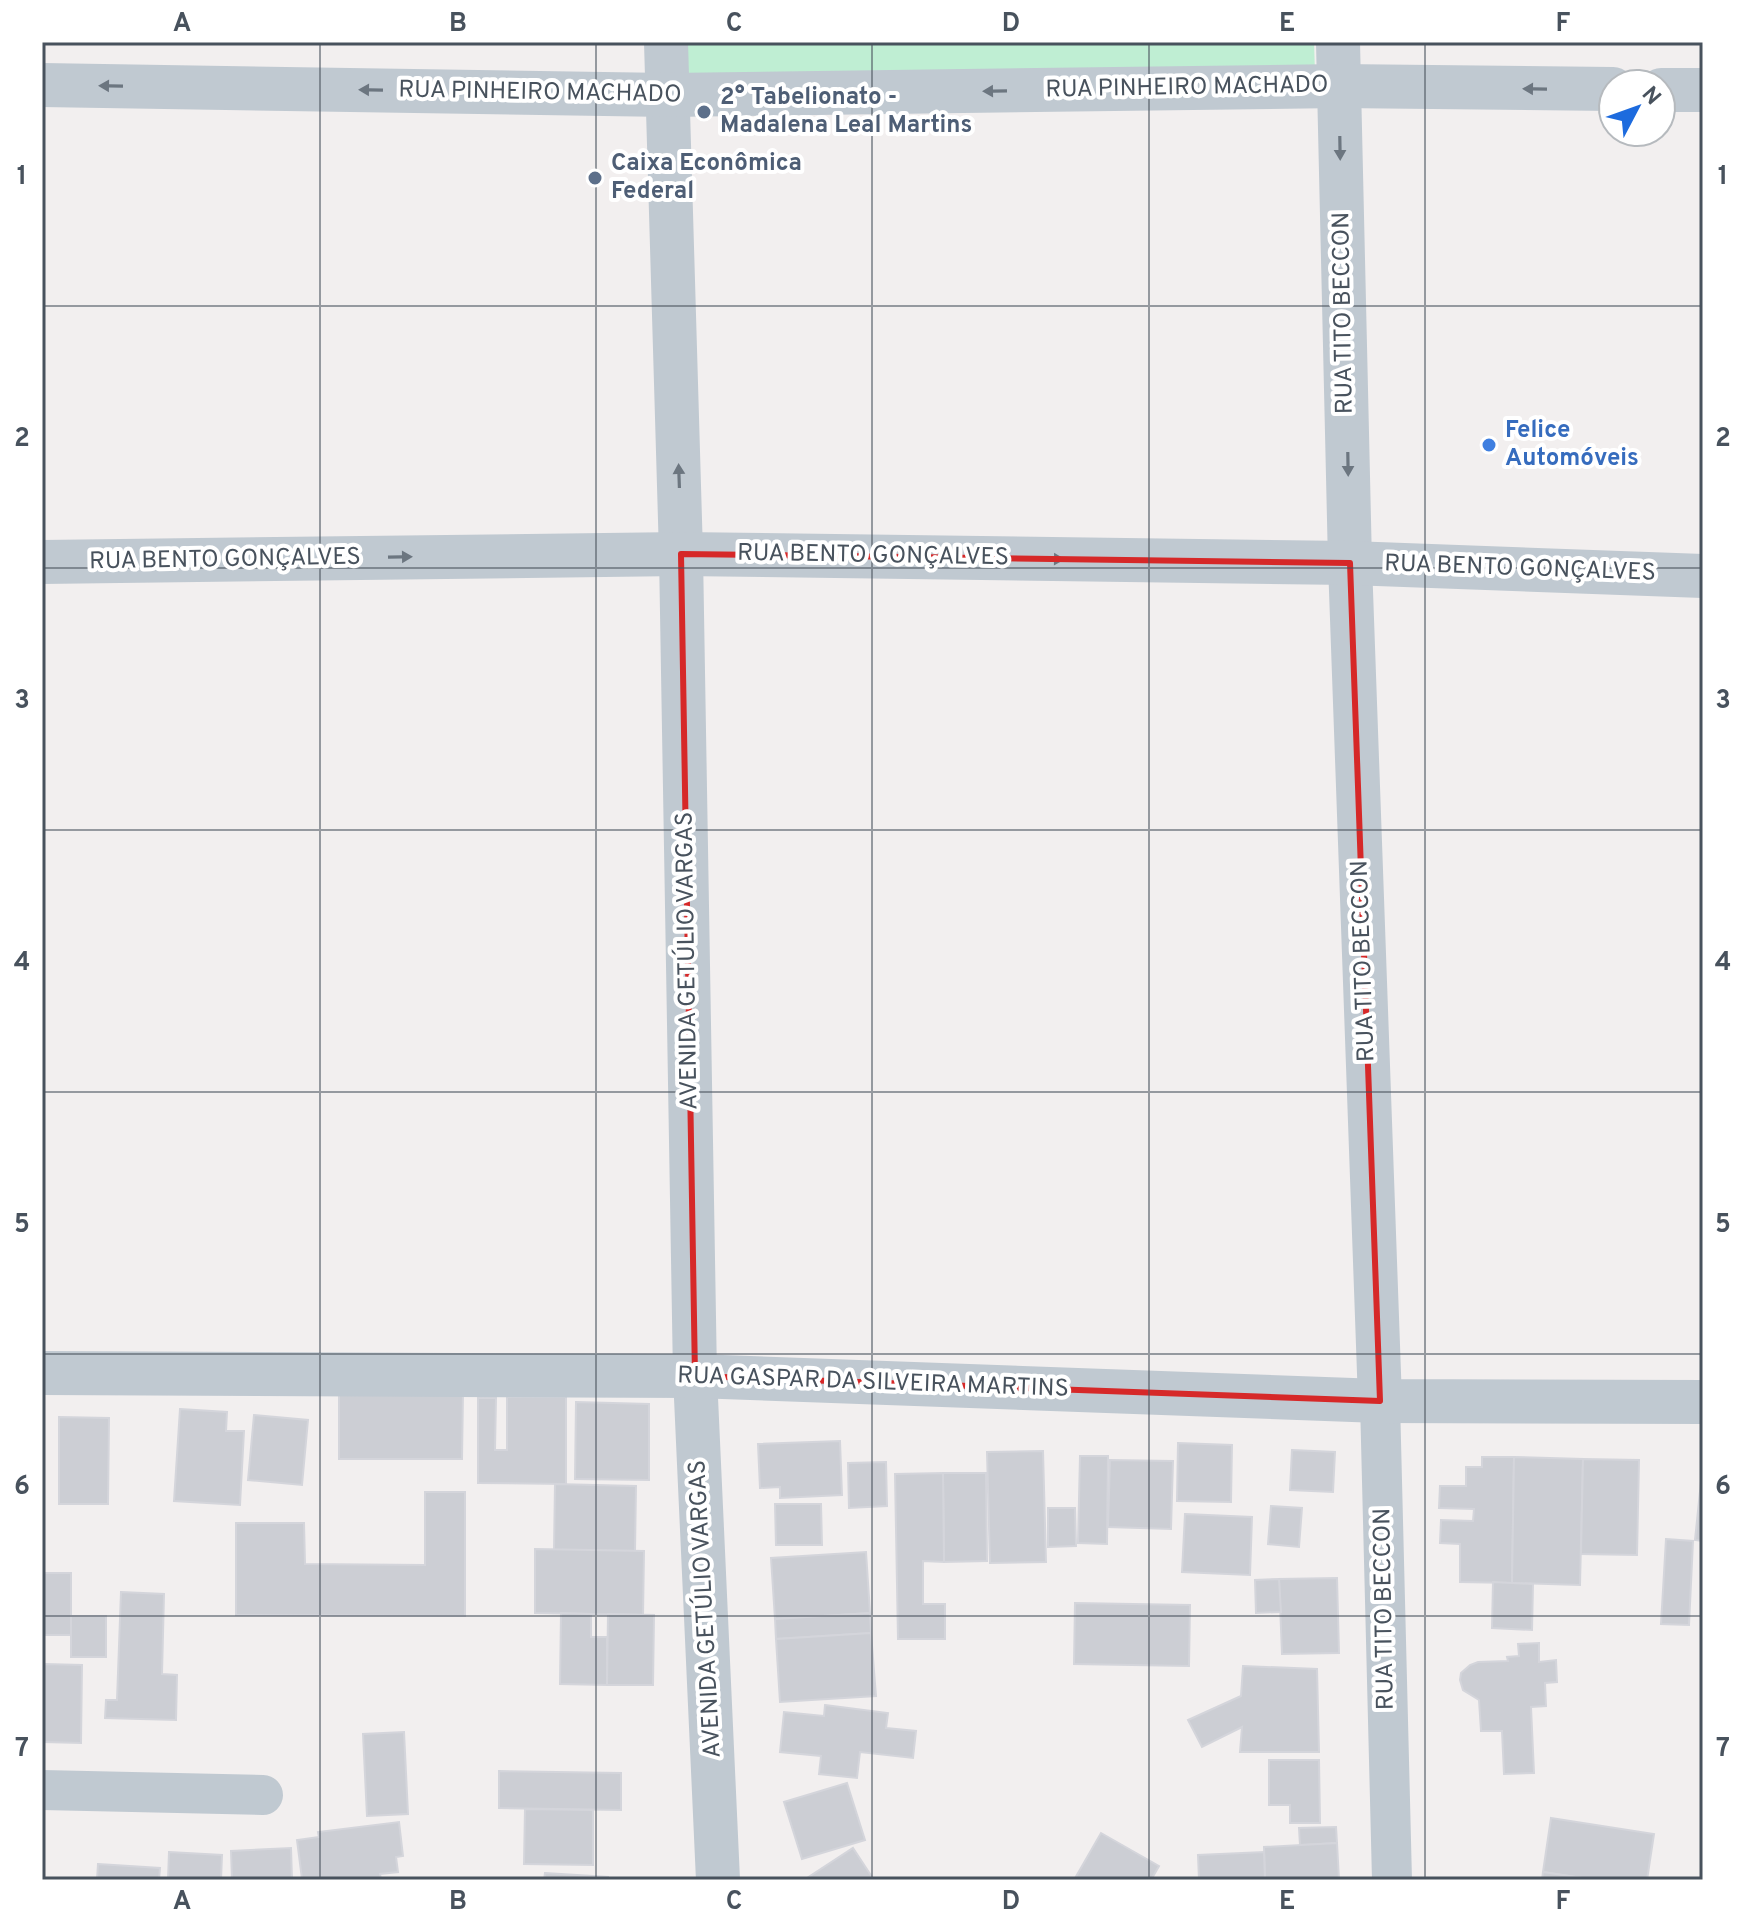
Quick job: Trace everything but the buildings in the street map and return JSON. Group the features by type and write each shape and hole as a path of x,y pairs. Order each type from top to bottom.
{"street":[{"name":"AVENIDA GETÚLIO VARGAS","path":"666,42 681,554 695,1376 718,1880"},
{"name":"RUA TITO BECCON","path":"1338,42 1350,563 1380,1401 1392,1880"},
{"name":"RUA PINHEIRO MACHADO","path":"42,85 668,95 1339,86 1597,89"},
{"path":"1677,90 1703,90"},
{"name":"RUA BENTO GONÇALVES","path":"42,562 681,554 1350,563 1703,576"},
{"name":"RUA GASPAR DA SILVEIRA MARTINS","path":"42,1373 695,1376 1380,1401 1703,1402"},
{"path":"42,1790 263,1795"}],"highlighted area":[{"path":"681,554 1350,563 1380,1401 695,1376"}],"green space":[{"path":"680,42 1314,42 1315,74 680,75"}],"place":[{"name":"2° Tabelionato - Madalena Leal Martins","path":"704,112"},
{"name":"Caixa Econômica Federal","path":"595,178"},
{"name":"Felice Automóveis","path":"1489,445"}]}
